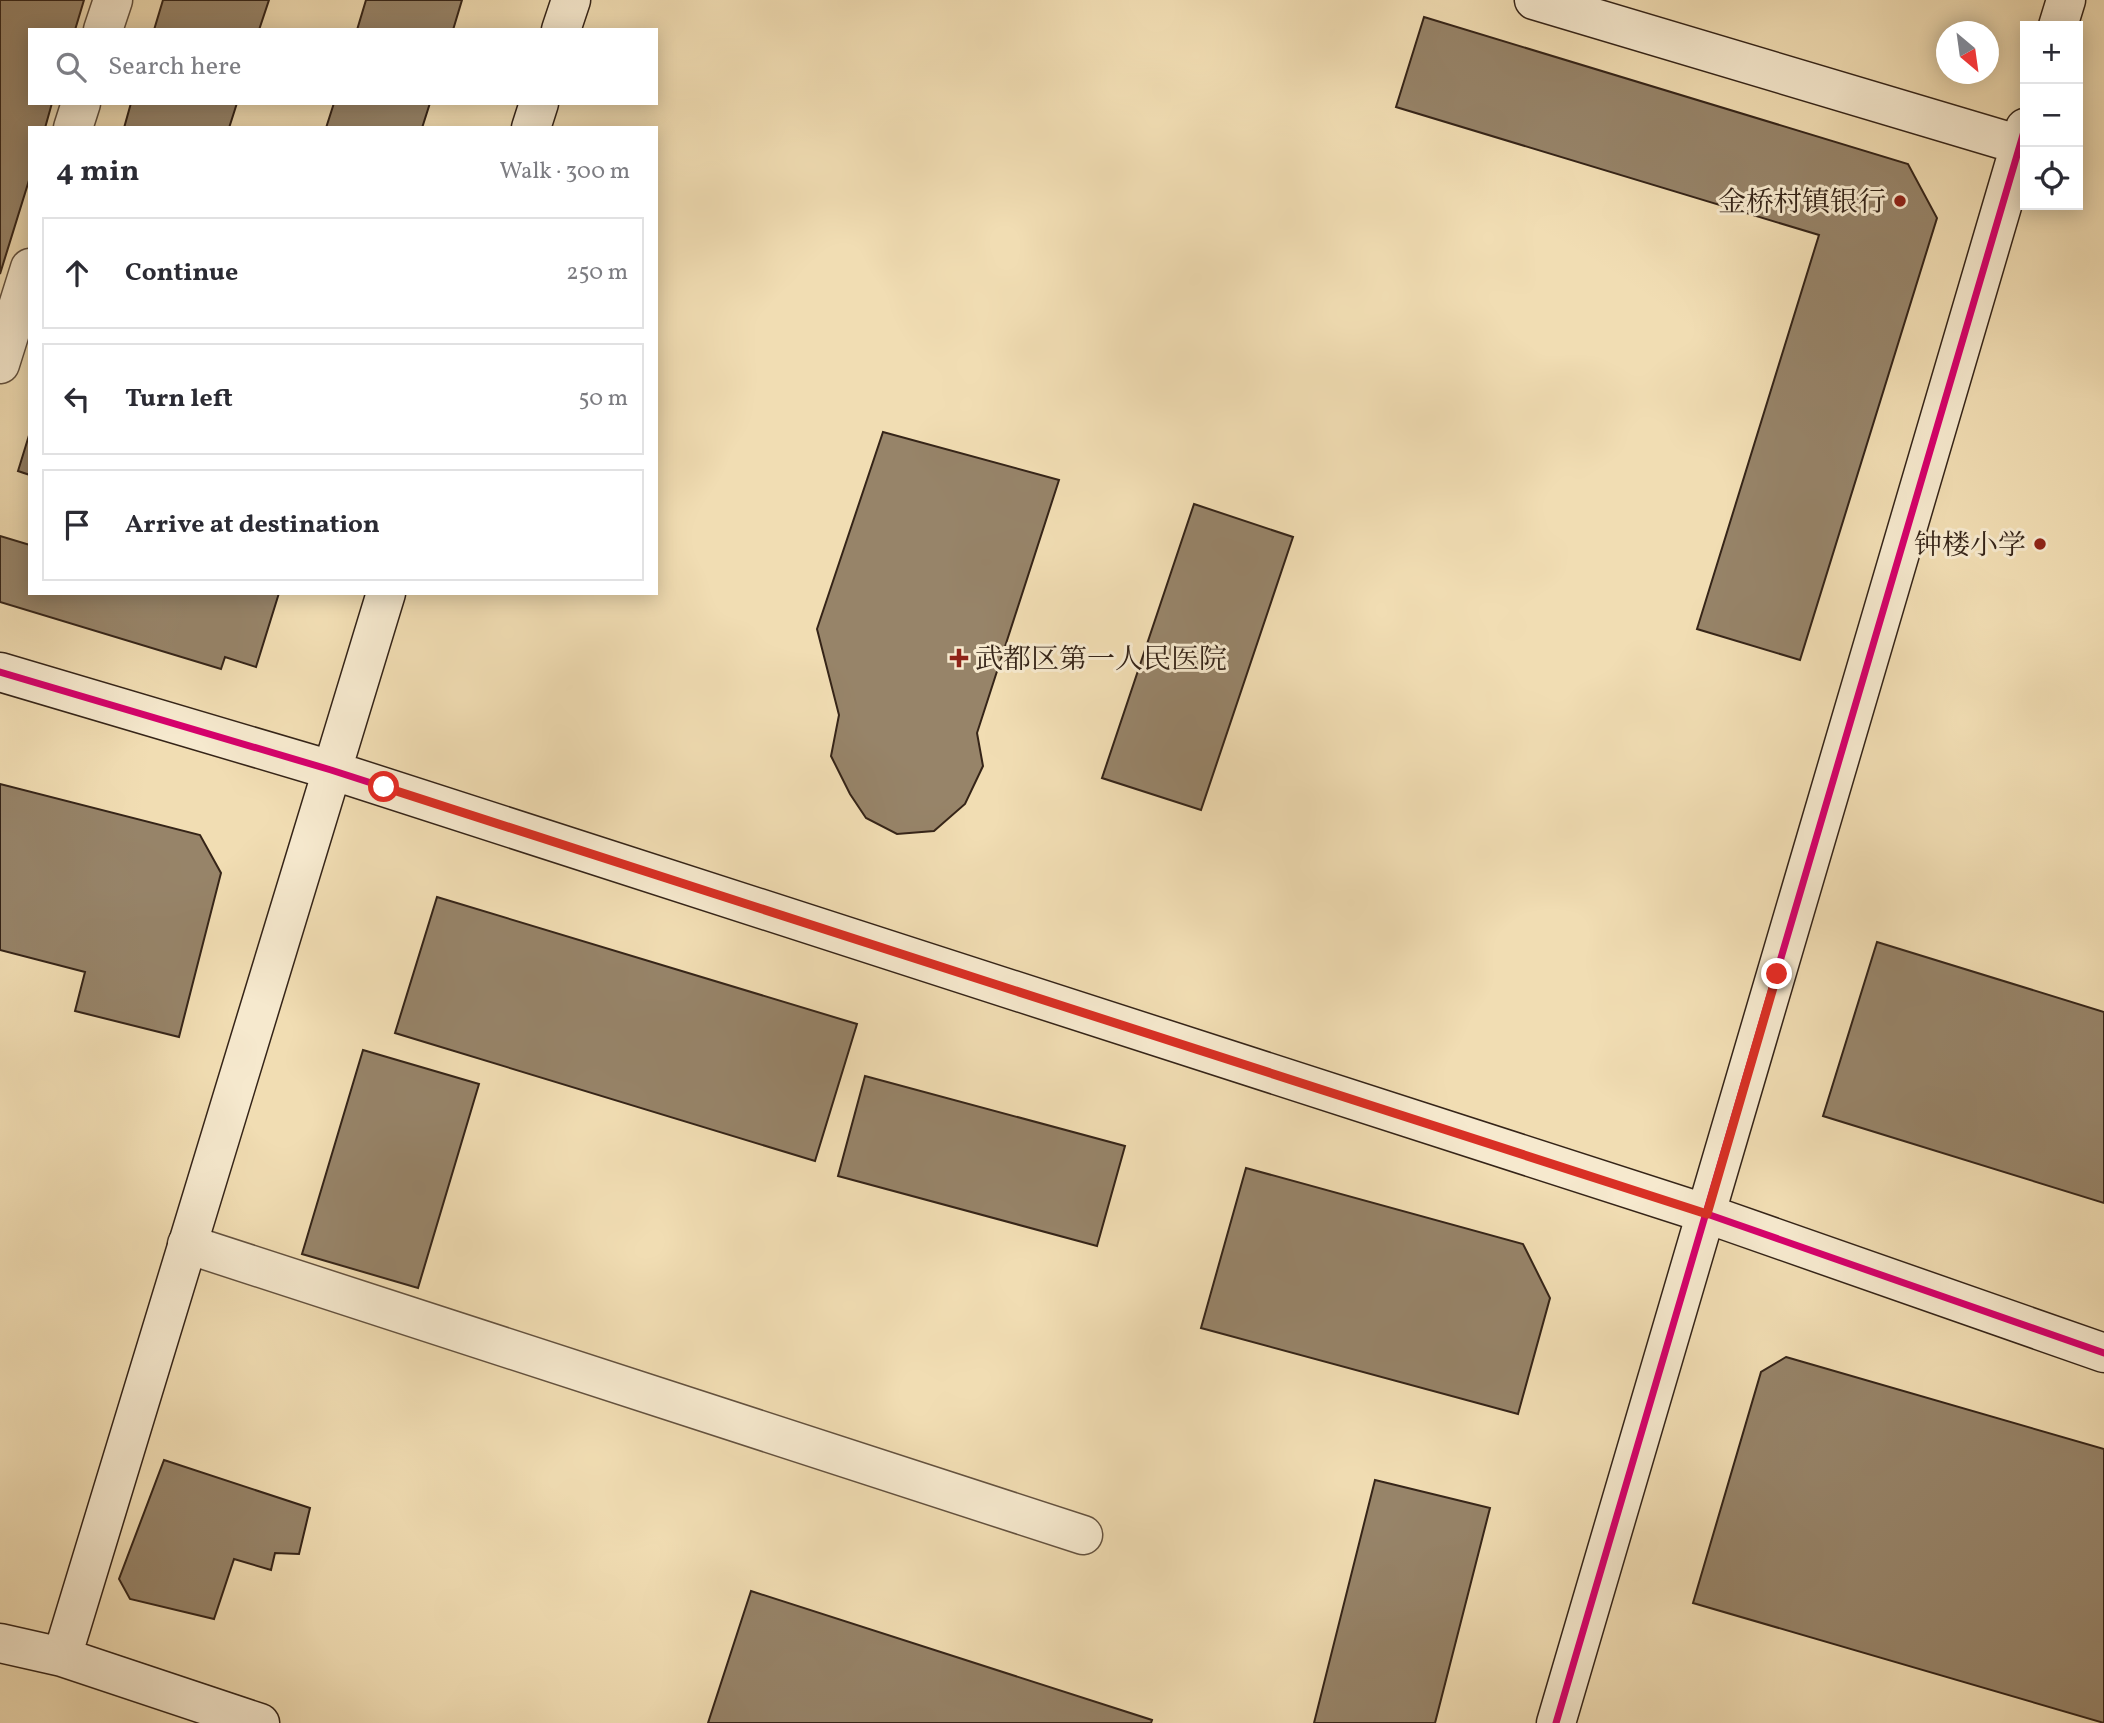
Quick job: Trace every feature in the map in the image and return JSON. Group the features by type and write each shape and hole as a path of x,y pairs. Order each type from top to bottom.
{"street":[{"path":"104,28 113,0"},
{"path":"562,28 571,0"},
{"path":"1534,0 2020,136"},
{"path":"2060,21 2066,0"},
{"path":"74,126 80,105"},
{"path":"532,126 538,105"},
{"path":"1556,1723 2020,144"},
{"path":"0,364 28,274"},
{"path":"62,1657 385,595"},
{"path":"0,672 331,770 1707,1214 2104,1353"},
{"path":"187,1244 1083,1535"},
{"path":"0,1643 62,1657 260,1723"}],"building":[{"path":"0,0 84,0 76,28 28,28 28,105 51,105 46,126 28,126 28,183 0,274"},
{"path":"163,0 269,0 260,28 155,28"},
{"path":"366,0 462,0 454,28 358,28"},
{"path":"1424,17 1908,164 1937,218 1800,660 1697,629 1819,235 1396,107"},
{"path":"130,105 236,105 230,126 125,126"},
{"path":"333,105 429,105 423,126 327,126"},
{"path":"883,432 1059,480 977,733 983,766 965,804 934,831 897,834 866,818 850,794 831,756 839,715 817,629"},
{"path":"28,438 28,474 18,471"},
{"path":"1194,504 1293,537 1201,810 1102,778"},
{"path":"0,536 28,544 28,595 278,595 256,667 225,657 221,669 0,602"},
{"path":"0,784 200,835 221,873 179,1037 75,1011 85,972 0,950"},
{"path":"437,897 857,1024 815,1161 395,1033"},
{"path":"1877,942 2104,1012 2104,1203 1823,1116"},
{"path":"363,1050 479,1084 418,1288 302,1254"},
{"path":"865,1076 1125,1146 1097,1246 838,1176"},
{"path":"1246,1168 1523,1244 1550,1298 1518,1414 1201,1328"},
{"path":"1786,1357 2104,1449 2104,1723 1693,1603 1761,1372"},
{"path":"164,1460 310,1508 299,1554 275,1553 271,1570 234,1559 214,1619 130,1599 119,1579"},
{"path":"1375,1480 1490,1508 1435,1723 1314,1723"},
{"path":"751,1591 1152,1720 1151,1723 708,1723"}],"cycle path":[{"path":"1556,1723 2020,145"},
{"path":"0,672 331,770 1707,1214 2104,1353"}],"place":[{"name":"金桥村镇银行","path":"1900,201"},
{"name":"钟楼小学","path":"2040,544"},
{"name":"武都区第一人民医院","path":"959,658"}],"route":[{"path":"384,787 1707,1214 1777,974"}]}
